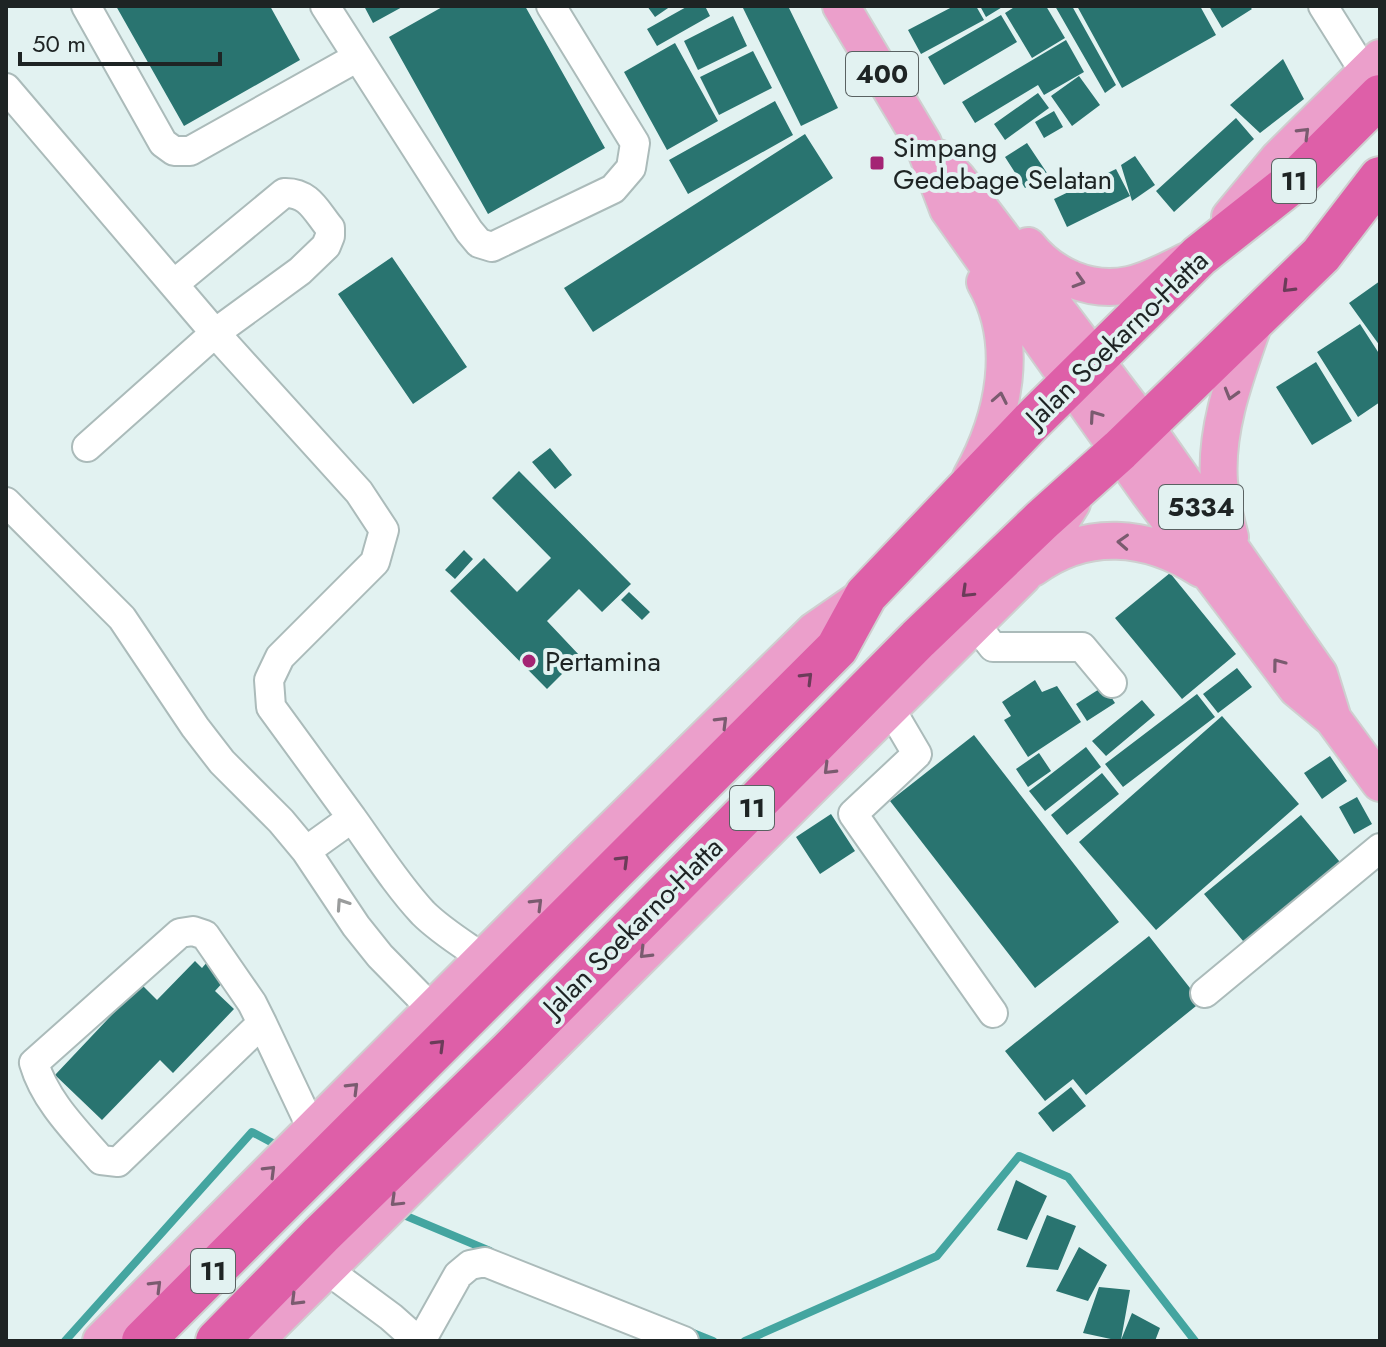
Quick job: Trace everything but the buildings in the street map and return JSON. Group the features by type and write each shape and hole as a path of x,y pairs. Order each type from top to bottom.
{"highway":[{"name":"Jalan Soekarno-Hatta","path":"143,1341 263,1199 384,1100 837,648 866,595 1083,370 1199,256 1299,177 1375,76"},
{"name":"Jalan Soekarno-Hatta","path":"217,1341 328,1254 436,1142 510,1051 918,639 1321,255 1379,205"},
{"path":"510,1051 601,997"}],"main road":[{"name":"400","path":"841,6 953,194"},
{"path":"953,194 982,194 1049,267 1080,283 1105,287 1130,285 1199,256"},
{"path":"953,194 1132,438"},
{"path":"953,194 959,236 996,305 1005,346 1005,367 996,420 985,452 961,496"},
{"path":"1255,320 1222,429 1219,467 1223,510 1231,537 1257,588"},
{"name":"5334","path":"1132,438 1149,493 1297,689 1333,719 1380,783"},
{"name":"5334","path":"1132,438 1257,588 1319,674 1333,719"},
{"name":"Jalan Soekarno-Hatta","path":"436,1142 601,997 1023,576 1045,547 1085,481"},
{"path":"1023,576 1061,552 1104,541 1127,541 1167,549 1203,569 1218,583"},
{"name":"Jalan Soekarno-Hatta","path":"101,1341 263,1199 305,1136 814,631 866,595"},
{"name":"Jalan Soekarno-Hatta","path":"255,1341 328,1254"}],"lane":[{"path":"86,6 163,143 174,151 190,151 356,58"},
{"path":"325,6 469,231 479,243 492,247 613,189 631,168 635,143 551,6"},
{"path":"1323,6 1375,76"},
{"path":"6,88 215,333 359,492 384,530 375,562 280,657 269,680 271,707 400,886 449,935 483,958"},
{"path":"87,447 215,333 300,271 326,246 330,228 304,197 284,193 174,284"},
{"path":"6,502 122,618 222,762 281,821 306,851 380,956 432,1009"},
{"path":"975,624 993,647 1082,647 1112,683"},
{"path":"890,708 917,754 853,814 993,1013"},
{"path":"306,851 352,818"},
{"path":"1205,993 1380,848"},
{"path":"262,1023 118,1162 101,1160 55,1104 34,1063 180,933 193,931 205,935 252,1003 262,1023 305,1136"},
{"path":"328,1254 391,1317 420,1341 458,1275 470,1265 485,1262 684,1341"}],"waterway":[{"path":"65,1341 252,1132 282,1148"},
{"path":"745,1341 937,1256 1019,1156 1068,1177 1195,1341"},
{"path":"399,1213 490,1251"},
{"path":"688,1331 713,1341"}],"place":[{"name":"Simpang Gedebage Selatan","path":"877,163"},
{"name":"Pertamina","path":"529,661"}]}
